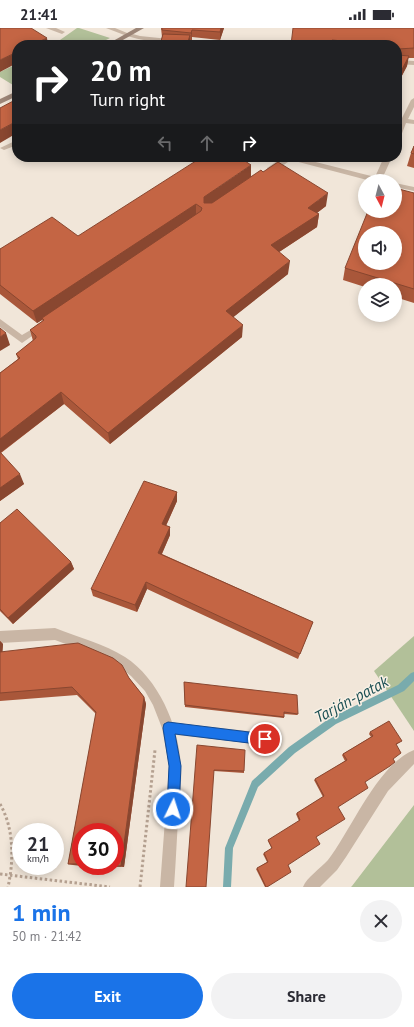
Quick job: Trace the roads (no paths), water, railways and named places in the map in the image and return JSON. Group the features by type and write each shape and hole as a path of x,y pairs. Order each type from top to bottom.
{"main road":[{"path":"119,40 141,28"},
{"path":"0,102 12,96"}],"street":[{"path":"49,28 62,32"},
{"path":"109,28 140,38 159,40"},
{"path":"402,62 414,63"},
{"path":"402,125 414,100"},
{"path":"404,120 414,122"},
{"path":"4,148 12,144"},
{"path":"264,175 282,162"},
{"path":"304,162 358,176"},
{"path":"382,174 386,162"},
{"path":"402,186 414,189"},
{"path":"0,322 25,342 48,322"},
{"path":"0,637 55,634 111,655 135,672 149,687 157,701 168,728 175,766 167,887"},
{"path":"168,728 265,739"},
{"path":"310,887 346,845 383,786 393,773 414,756"}],"waterway":[{"name":"Tarján-patak","path":"227,887 229,848 255,784 292,750 333,721 401,688 414,676"}]}
